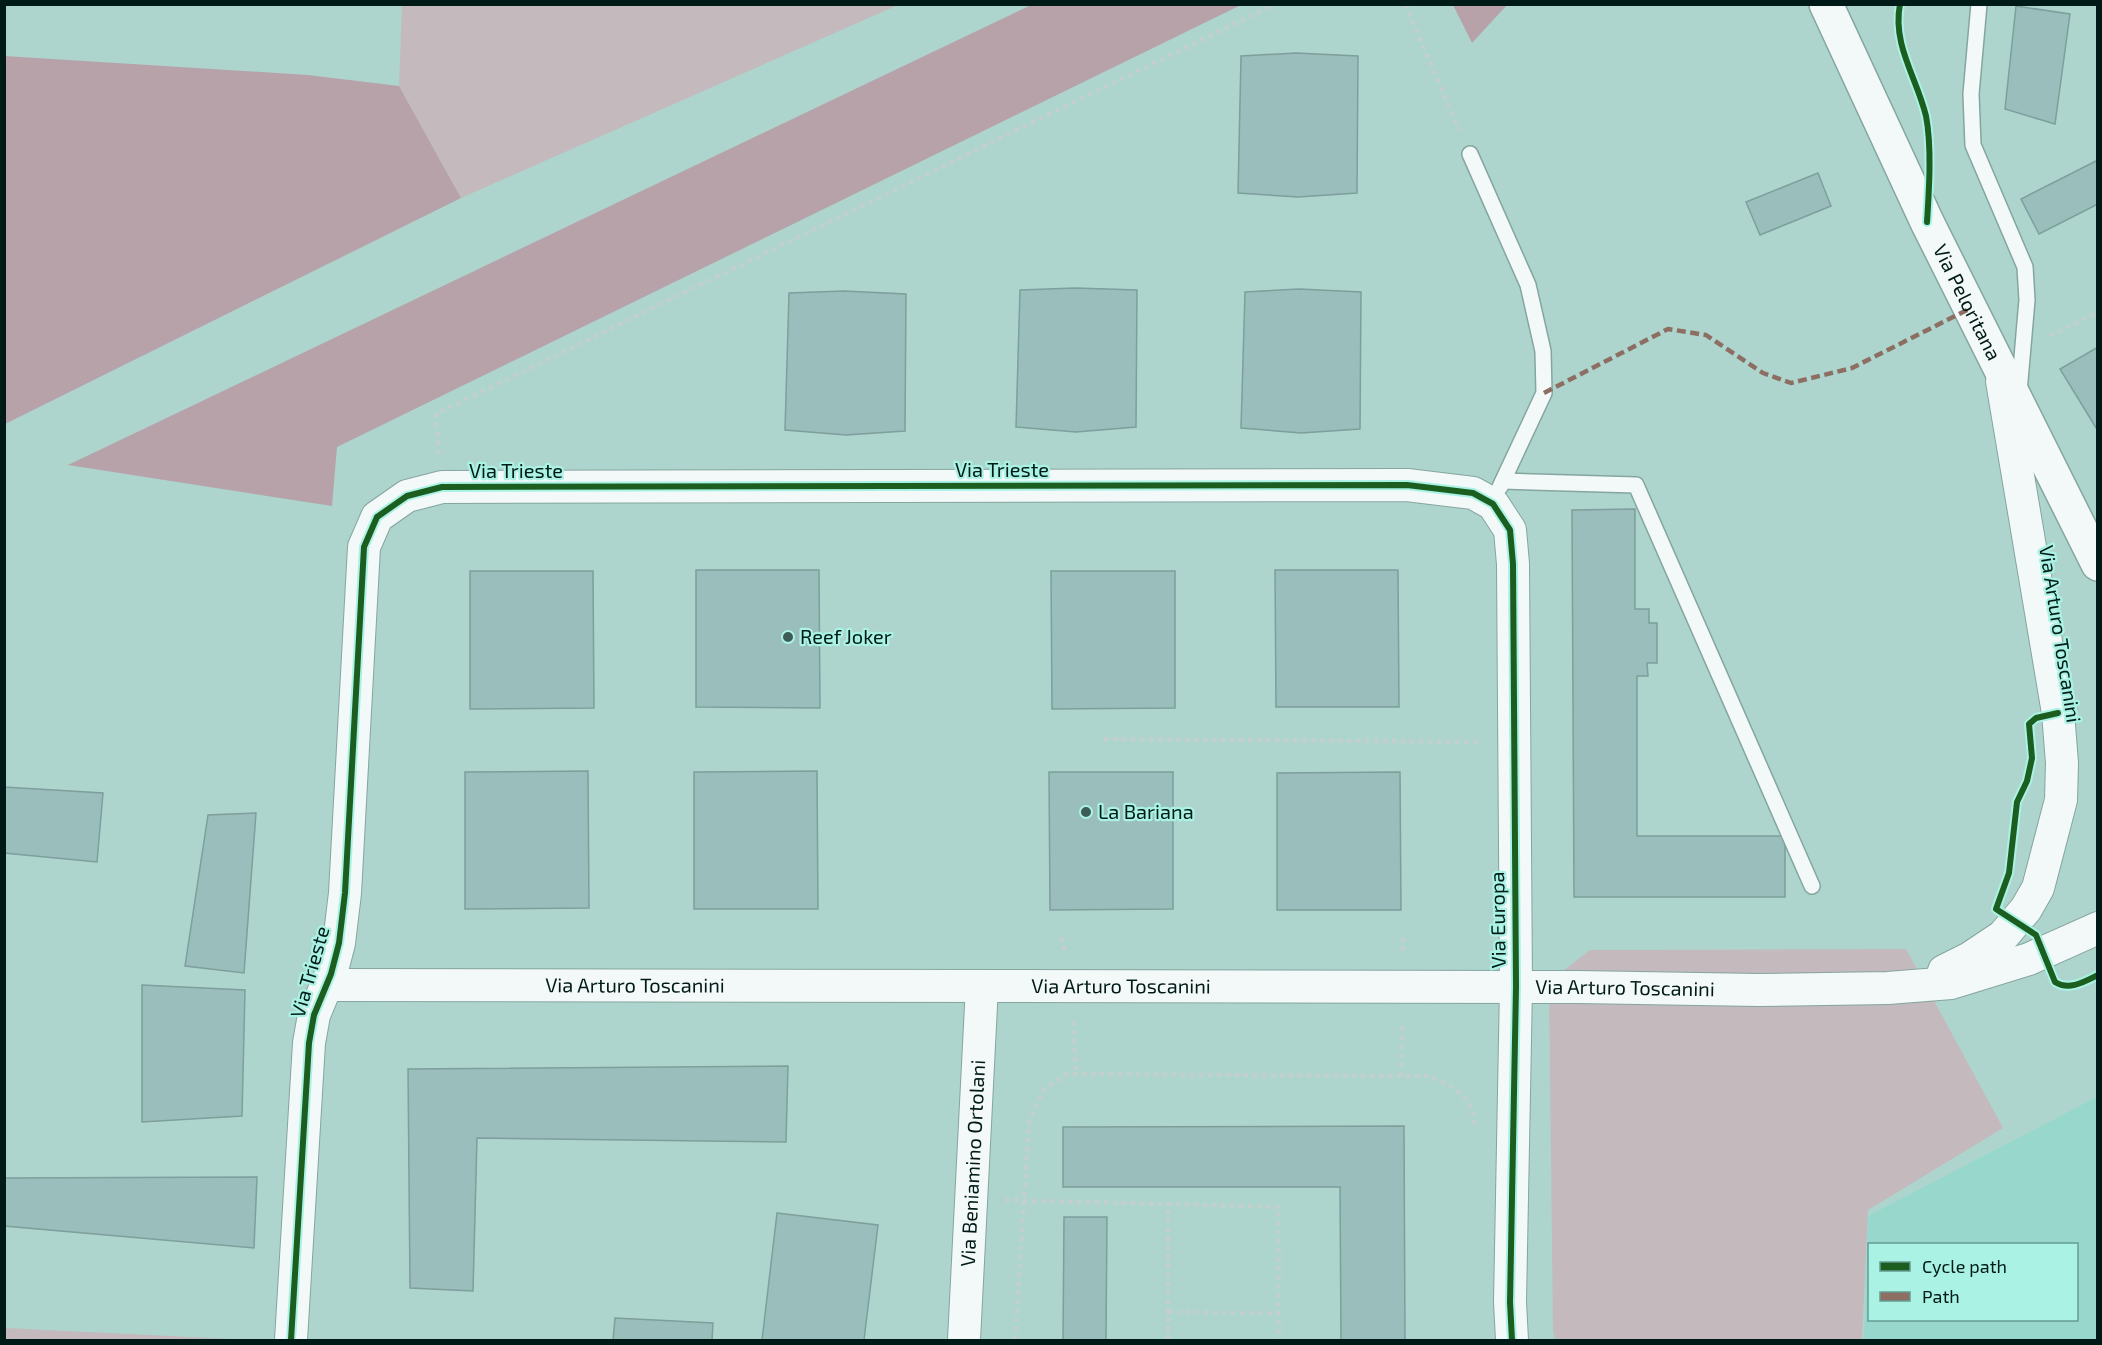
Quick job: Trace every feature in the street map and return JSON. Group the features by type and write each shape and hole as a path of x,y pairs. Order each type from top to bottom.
{"main road":[{"name":"Via Peloritana","path":"1826,4 1927,222 2012,359 2018,404 2097,564"}],"street":[{"name":"Via Arturo Toscanini","path":"1915,985 1970,958 2003,936 2026,909 2038,888 2061,800 2062,763 2058,713 2012,359"},
{"name":"Via Trieste","path":"291,1341 309,1043 314,1015 327,985 339,943 345,893 364,547 377,517 407,496 442,487 1407,486 1473,493 1498,492"},
{"name":"Via Europa","path":"1498,492 1510,530 1513,564 1516,987 1510,1302 1512,1341"},
{"name":"Via Arturo Toscanini","path":"327,985 1516,987 1759,990 1888,988 1951,983 1962,980 2029,958 2097,928"},
{"name":"Via Beniamino Ortolani","path":"964,1341 982,986"}],"lane":[{"path":"1979,4 1971,94 1973,145 2025,267 2027,300 2012,359"},
{"path":"1470,154 1528,285 1543,351 1544,393 1498,492 1636,485 1812,886"}],"path":[{"path":"442,487 436,414 1275,4"},
{"path":"1405,4 1470,154"},
{"path":"2012,359 2097,312"},
{"path":"1104,739 1485,742"},
{"path":"1061,937 1065,952"},
{"path":"1403,938 1403,951"},
{"path":"1073,1010 1076,1074"},
{"path":"1401,1076 1402,1012"},
{"path":"1015,1341 1029,1122 1043,1090 1067,1074 1426,1076 1455,1087 1473,1109 1476,1130"},
{"path":"971,1199 1280,1207 1279,1341"},
{"path":"1168,1204 1168,1341"},
{"path":"1168,1312 1279,1313"}],"shaded area":[{"path":"402,4 898,5 461,198 399,86"},
{"path":"1031,5 1241,5 337,447 332,506 68,465"},
{"path":"1453,5 1507,5 1472,43"},
{"path":"5,56 308,75 399,86 461,198 5,424"},
{"path":"1906,949 2003,1128 1868,1210 1862,1340 1555,1340 1553,1331 1549,982 1590,950"},
{"path":"2097,1097 2097,1340 1864,1340 1868,1216"},
{"path":"5,1328 253,1340 5,1340"}],"building":[{"path":"2016,6 2070,14 2055,124 2005,109"},
{"path":"1296,53 1358,56 1357,193 1298,197 1238,193 1241,56"},
{"path":"2098,160 2098,204 2039,234 2021,199"},
{"path":"1818,173 1831,206 1760,235 1746,202"},
{"path":"1075,288 1137,290 1136,427 1076,432 1016,427 1020,290"},
{"path":"1299,289 1361,292 1360,429 1301,433 1241,428 1245,292"},
{"path":"844,291 906,294 905,431 846,435 785,430 789,293"},
{"path":"2098,347 2098,431 2060,369"},
{"path":"1635,509 1635,609 1649,609 1649,623 1657,623 1657,663 1647,663 1648,676 1637,676 1637,836 1785,836 1785,897 1574,897 1572,510"},
{"path":"696,570 819,570 820,708 696,707"},
{"path":"1275,570 1398,570 1399,707 1276,707"},
{"path":"470,571 593,571 594,708 470,709"},
{"path":"1051,571 1175,571 1175,708 1052,709"},
{"path":"588,771 589,908 465,909 465,772"},
{"path":"817,771 818,909 694,909 694,772"},
{"path":"1049,772 1173,772 1173,909 1050,910"},
{"path":"1400,772 1401,910 1277,910 1277,773"},
{"path":"4,787 103,793 97,862 4,853"},
{"path":"256,813 244,973 185,966 208,815"},
{"path":"142,985 245,990 242,1116 142,1122"},
{"path":"788,1066 786,1142 477,1138 473,1291 410,1288 408,1069"},
{"path":"1404,1126 1405,1340 1341,1340 1340,1187 1063,1187 1063,1127"},
{"path":"257,1177 254,1248 4,1226 4,1178"},
{"path":"777,1213 878,1225 864,1340 762,1340"},
{"path":"1064,1217 1107,1217 1106,1340 1063,1340"},
{"path":"615,1318 713,1323 712,1340 613,1340"}],"marked path":[{"path":"1544,393 1668,329 1706,335 1763,373 1791,383 1852,368 1971,308"}],"cycle path":[{"path":"1900,4 1898,19 1902,47 1922,102 1928,128 1930,169 1927,222"},
{"path":"291,1340 309,1043 314,1015 331,974 339,943 345,893 364,547 377,517 407,496 442,487 1407,485 1473,493 1493,504 1510,530 1513,564 1516,987 1510,1302 1512,1340"},
{"path":"2058,713 2036,718 2029,724 2032,758 2027,781 2017,802 2009,873 1996,909 2036,935 2055,982 2071,986 2098,975"}],"place":[{"name":"Reef Joker","path":"788,637"},
{"name":"La Bariana","path":"1086,812"}]}
